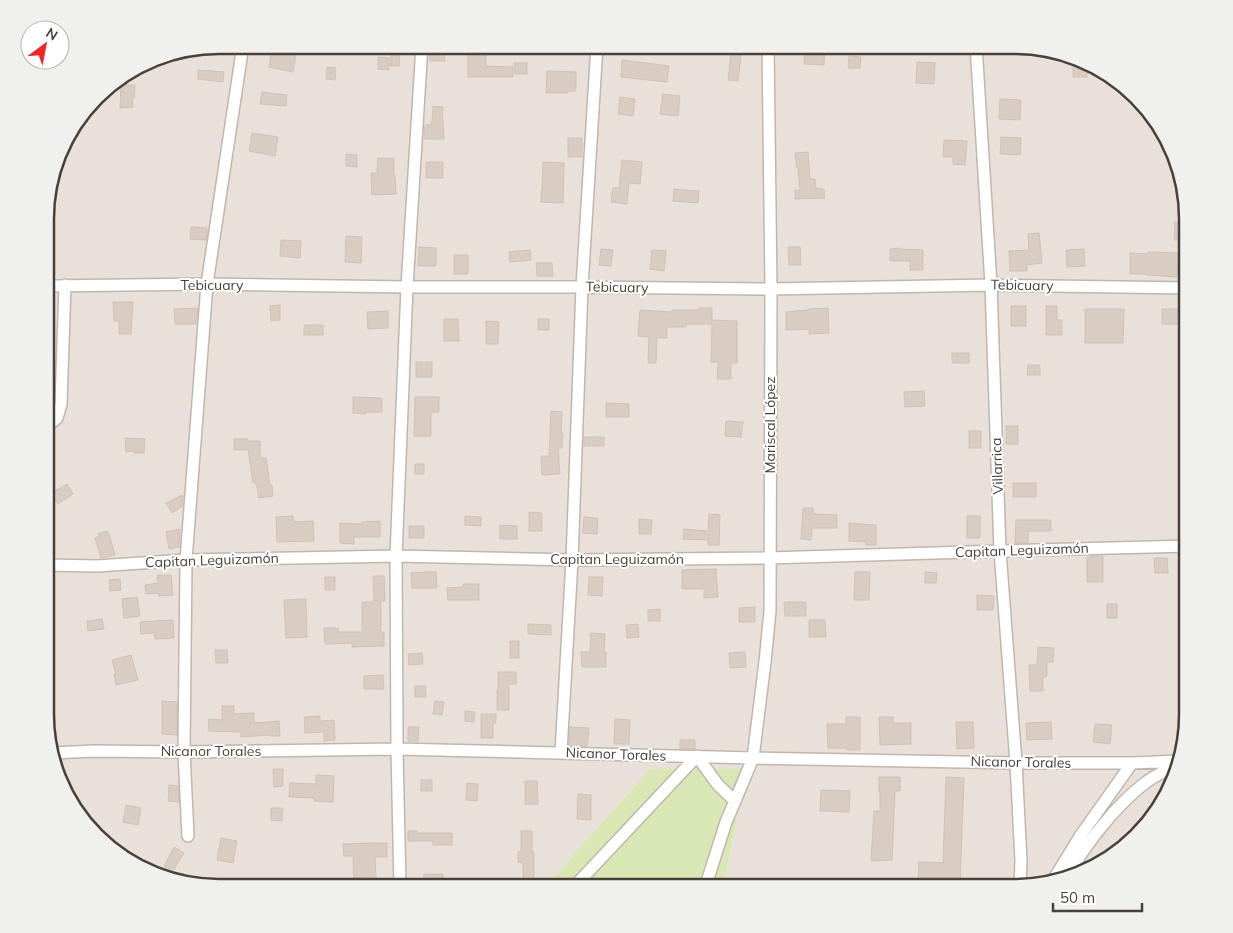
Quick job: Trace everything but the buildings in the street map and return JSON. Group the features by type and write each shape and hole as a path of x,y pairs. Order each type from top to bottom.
{"street":[{"path":"188,836 184,752 186,560 208,284 242,54"},
{"path":"400,879 396,556 408,287 421,54"},
{"path":"561,752 572,560 582,287 596,54"},
{"name":"Mariscal López","path":"708,879 726,822 753,758 770,611 771,289 768,54"},
{"name":"Villarrica","path":"977,54 991,285 1000,550 1016,763 1020,879"},
{"name":"Tebicuary","path":"54,286 208,284 771,289 991,285 1179,288"},
{"path":"54,421 58,418 61,404 65,285"},
{"name":"Capitan Leguizamón","path":"54,565 98,566 186,560 396,556 572,560 769,558 1179,546"},
{"name":"Nicanor Torales","path":"58,753 397,749 1016,763 1171,762"},
{"path":"581,879 697,756 718,785 735,801"},
{"path":"1058,873 1081,835 1132,763"},
{"path":"1072,868 1084,850 1115,811 1146,782 1170,768"}],"shaded area":[{"path":"219,54 1025,54 1046,57 1077,66 1087,71 1123,95 1145,118 1167,156 1178,197 1179,219 1179,725 1176,746 1167,777 1151,806 1123,838 1097,857 1077,867 1036,878 725,879 747,769 650,769 552,879 208,879 187,876 156,867 146,862 110,838 88,815 71,787 59,757 54,725 54,219 55,197 59,176 66,156 88,118 110,95 136,76 156,66 176,59 197,55"}],"green space":[{"path":"650,769 747,769 725,879 552,879"}]}
